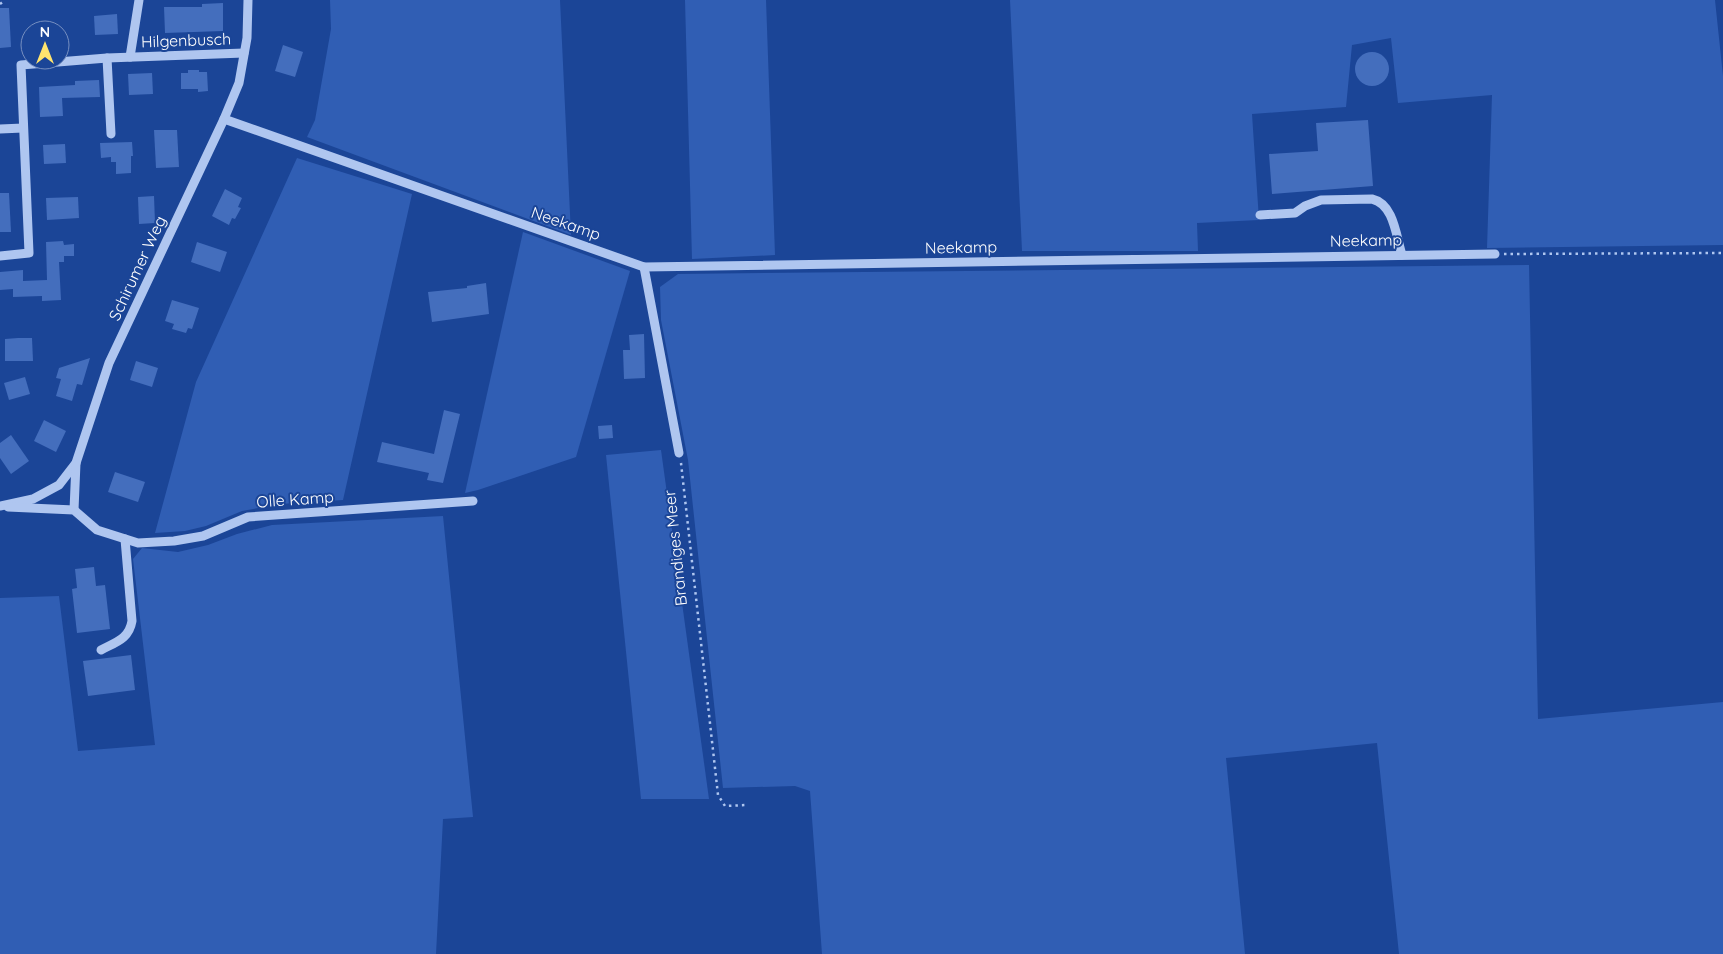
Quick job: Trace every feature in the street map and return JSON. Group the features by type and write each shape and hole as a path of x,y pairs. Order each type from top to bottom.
{"street":[{"name":"Hilgenbusch","path":"130,57 139,0"},
{"name":"Schirumer Weg","path":"0,506 33,499 59,485 76,463 109,363 224,120 239,83 247,38 248,0"},
{"name":"Hilgenbusch","path":"0,256 29,253 21,65 108,58 244,53"},
{"path":"108,58 111,134"},
{"name":"Neekamp","path":"224,120 644,267 1495,254"},
{"path":"0,129 23,128"},
{"path":"1260,215 1295,212 1321,200 1378,200 1387,208 1402,254"},
{"path":"644,267 679,452"},
{"path":"0,506 74,510 76,463"},
{"name":"Olle Kamp","path":"74,510 98,530 138,543 174,541 203,536 248,517 473,501"},
{"path":"101,650 124,638 131,631 132,621 125,539"}],"path":[{"path":"0,4 5,0"},
{"path":"1495,254 1723,253"},
{"name":"Brandiges Meer","path":"679,452 718,795 725,806 746,804"}],"shaded area":[{"path":"330,0 560,0 571,235 307,137 315,120 331,29"},
{"path":"685,0 766,0 775,255 692,259"},
{"path":"1010,0 1715,0 1723,76 1723,245 1487,248 1492,95 1398,103 1391,38 1352,45 1346,107 1252,114 1259,220 1197,223 1198,251 1022,251"},
{"path":"297,158 412,194 343,500 280,504 242,511 206,526 185,531 155,533 196,382"},
{"path":"523,232 630,271 576,457 465,493"},
{"path":"1529,265 1538,719 1723,702 1723,954 1399,954 1377,743 1226,758 1245,954 822,954 810,791 795,786 723,788 688,460 661,320 660,287 678,274"},
{"path":"661,450 709,799 641,799 606,455"},
{"path":"443,516 473,817 443,819 436,954 0,954 0,598 59,596 78,751 155,745 133,559 142,548 178,552 208,545 237,534 272,525"}],"building":[{"path":"223,3 223,31 165,33 164,7 202,7 202,4"},
{"path":"0,8 9,8 11,47 0,48"},
{"path":"117,14 118,34 95,35 94,16"},
{"path":"283,45 303,52 295,77 275,71"},
{"path":"1372,52 1379,53 1384,57 1388,62 1388,76 1384,81 1379,85 1372,86 1365,85 1360,81 1356,76 1355,69 1356,62 1360,57 1365,53"},
{"path":"188,70 207,72 208,91 198,92 198,89 181,89 181,73 188,73"},
{"path":"152,73 153,94 129,95 128,74"},
{"path":"99,80 100,97 62,98 63,116 40,117 39,87 75,85 75,81"},
{"path":"1368,120 1373,186 1272,194 1269,154 1318,151 1316,123"},
{"path":"154,130 177,130 179,167 156,168"},
{"path":"132,142 131,173 116,174 116,162 111,162 111,157 101,158 100,143"},
{"path":"65,144 66,163 44,164 43,145"},
{"path":"225,189 242,198 238,207 241,208 235,219 232,218 229,225 212,216"},
{"path":"0,193 9,193 11,232 0,232"},
{"path":"154,196 155,223 139,224 138,197"},
{"path":"78,197 79,218 47,220 46,198"},
{"path":"63,241 64,245 74,244 74,256 64,256 64,262 59,262 61,300 42,301 42,296 13,297 13,289 0,290 0,272 23,270 23,281 47,280 46,242"},
{"path":"197,242 227,252 220,272 191,262"},
{"path":"486,283 489,314 432,322 428,292 467,288 467,286"},
{"path":"172,300 199,308 192,329 188,328 186,333 172,329 174,324 165,321"},
{"path":"644,334 645,378 624,379 623,350 630,350 629,335"},
{"path":"32,338 33,361 5,361 5,339"},
{"path":"90,358 82,385 77,384 72,401 56,396 61,379 56,378 59,368"},
{"path":"136,361 158,368 152,387 130,380"},
{"path":"25,377 30,394 9,400 4,383"},
{"path":"444,410 460,414 443,483 427,480 429,473 377,462 382,442 434,454"},
{"path":"44,420 66,431 56,452 34,441"},
{"path":"612,425 613,438 599,439 598,426"},
{"path":"11,435 29,461 11,474 0,458 0,443"},
{"path":"115,472 145,482 138,502 108,492"},
{"path":"94,567 96,586 105,585 110,629 77,633 72,589 77,588 75,569"},
{"path":"131,655 135,690 88,696 83,661"}]}
